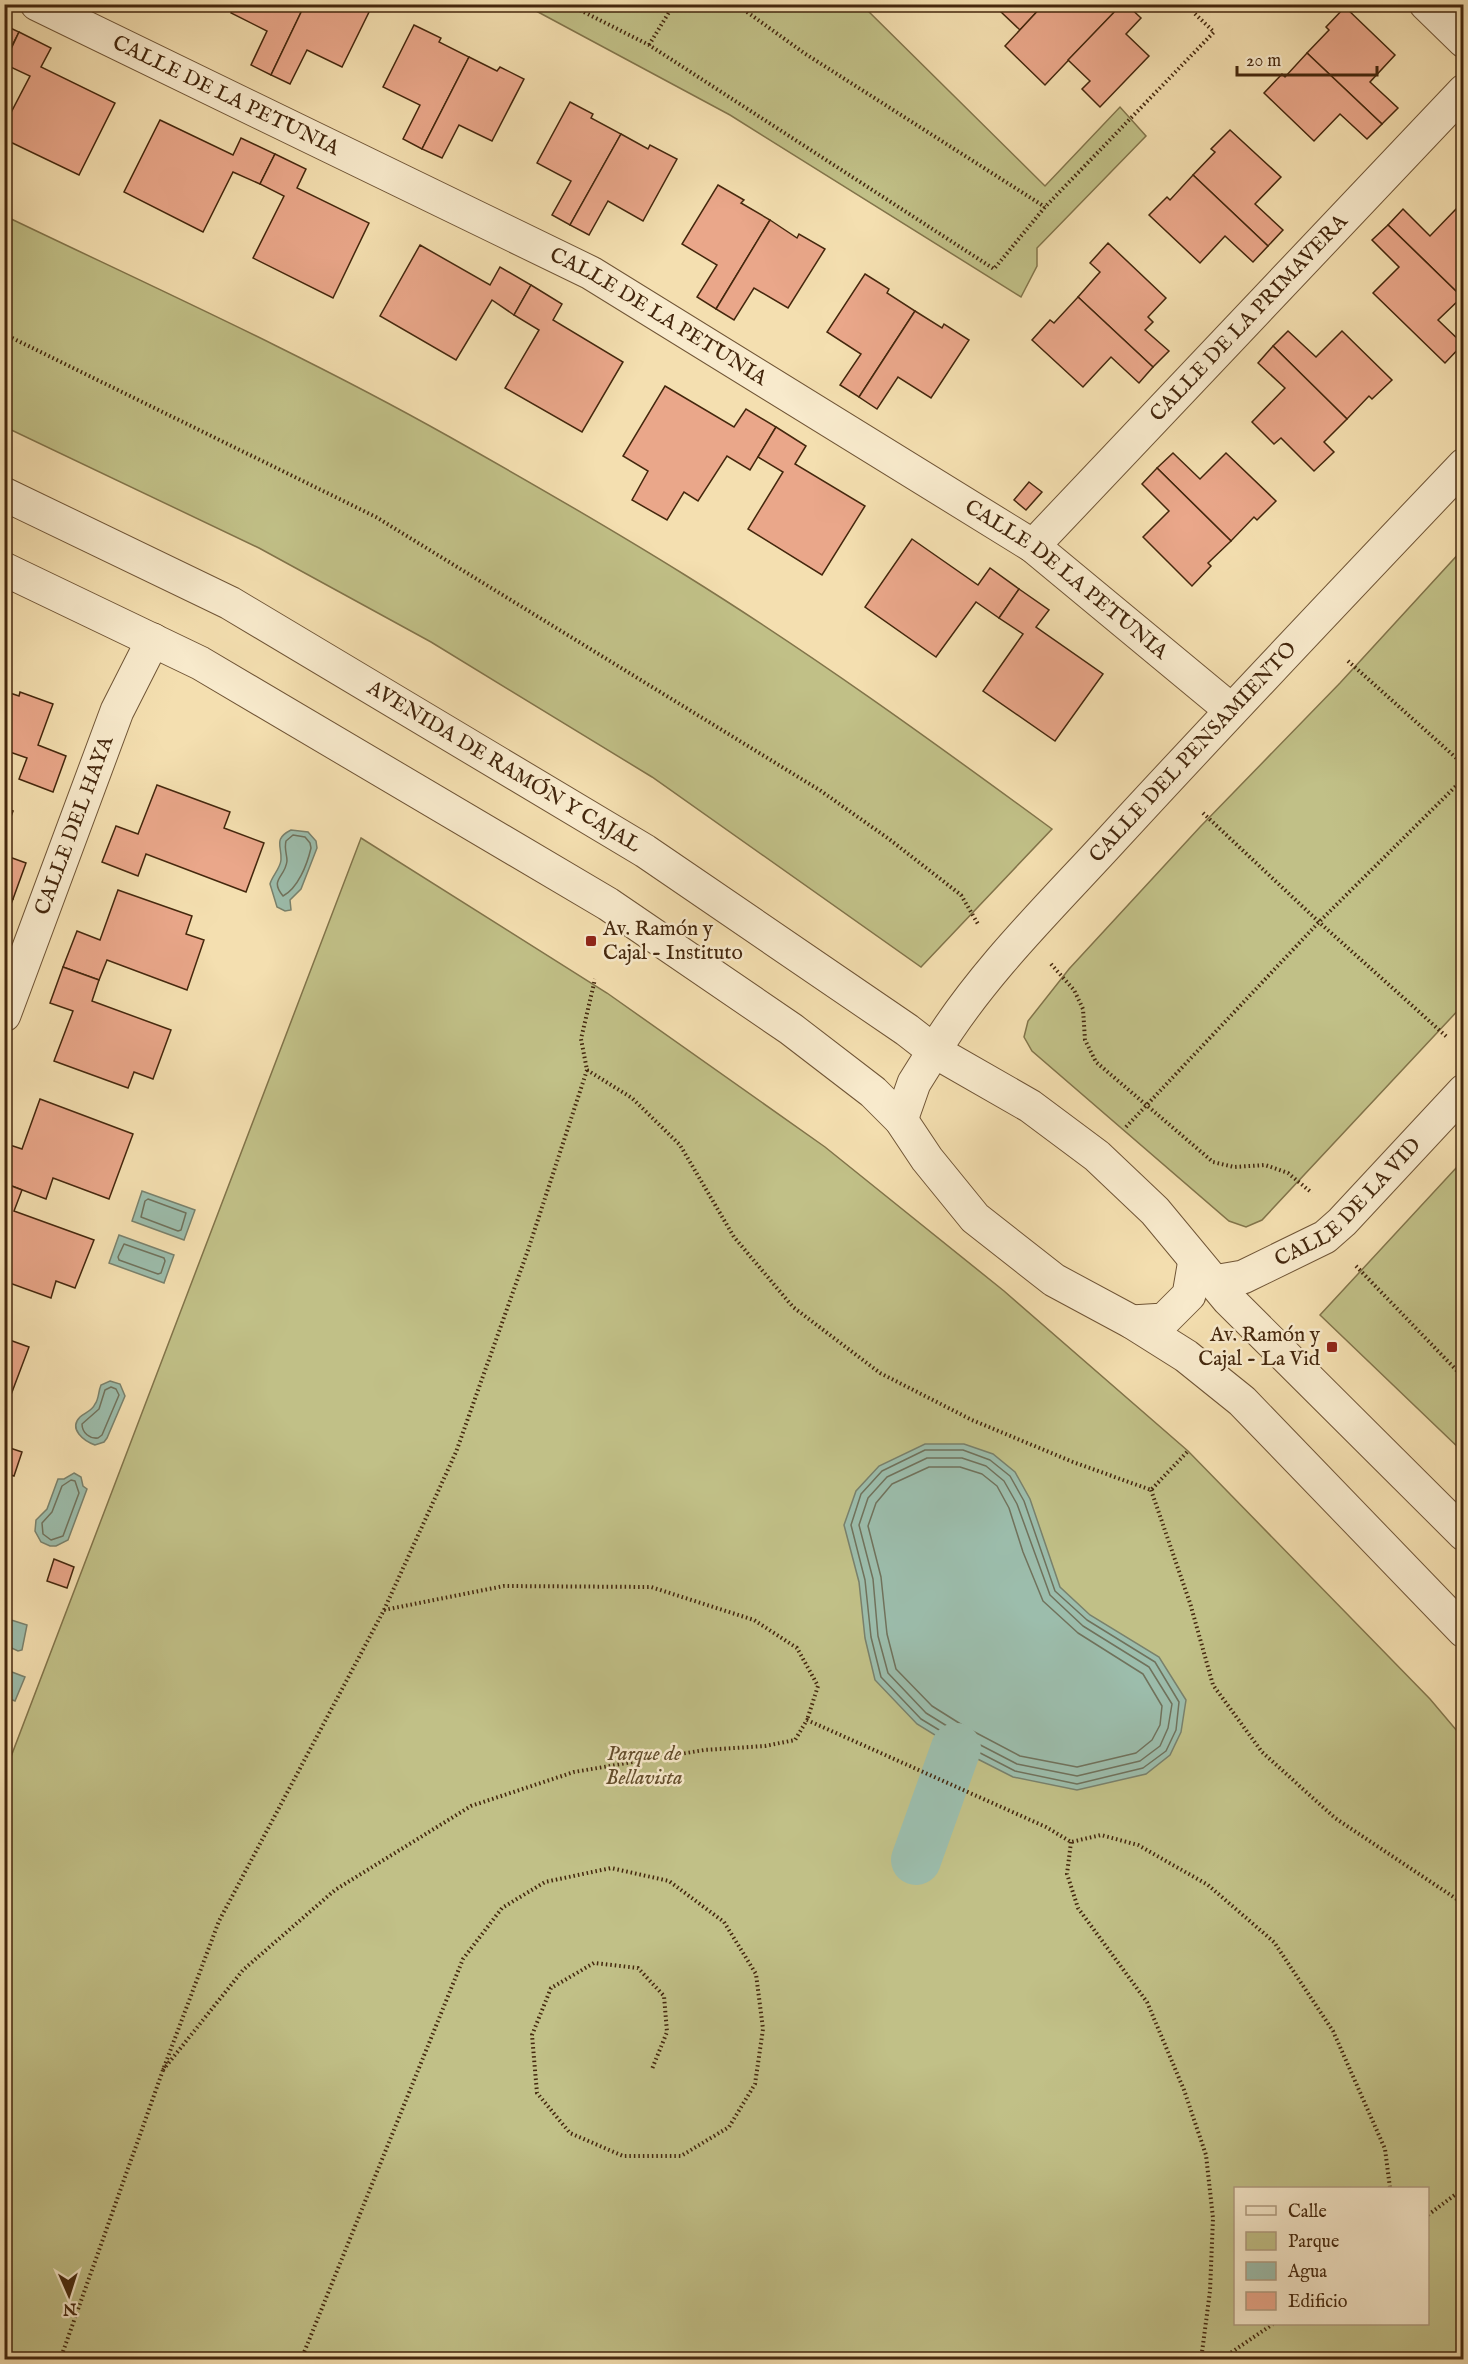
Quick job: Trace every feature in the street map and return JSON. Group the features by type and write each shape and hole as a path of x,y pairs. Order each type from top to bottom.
{"street":[{"name":"CALLE DE LA PETUNIA","path":"37,4 591,273 1033,546 1231,710"},
{"path":"1426,4 1464,41"},
{"name":"CALLE DE LA PRIMAVERA","path":"1033,546 1464,90"},
{"name":"CALLE DEL PENSAMIENTO","path":"901,1120 914,1083 955,1016 1023,936 1231,710 1464,465"},
{"name":"AVENIDA DE RAMÓN Y CAJAL","path":"4,494 230,603 645,851 934,1051 1030,1106 1097,1156 1155,1211 1205,1271"},
{"path":"4,569 200,663 608,904 791,1029 873,1092 901,1120 927,1159 975,1218 1054,1280 1132,1322 1186,1356 1242,1401 1464,1631"},
{"name":"CALLE DEL HAYA","path":"4,1016 117,711 153,640"},
{"name":"CALLE DE LA VID","path":"1205,1271 1243,1277 1325,1237 1342,1222 1464,1091"},
{"path":"1132,1322 1164,1320 1190,1295 1205,1271 1235,1307 1464,1534"}],"path":[{"path":"568,4 649,45 994,269 1044,207 1214,32 1193,12"},
{"path":"649,45 674,4"},
{"path":"736,4 804,52 1044,207"},
{"path":"4,334 376,517 821,791 889,838 961,895 980,927"},
{"path":"1348,661 1464,765"},
{"path":"1119,1134 1148,1106 1319,922 1464,778"},
{"path":"1203,813 1319,922 1448,1037"},
{"path":"1049,962 1074,990 1083,1009 1085,1040 1096,1062 1213,1162 1234,1167 1265,1165 1288,1173 1312,1194"},
{"path":"60,2360 163,2070 219,1921 384,1610 456,1452 528,1250 587,1070 581,1039 595,979"},
{"path":"587,1070 632,1098 680,1145 734,1237 793,1307 880,1373 972,1420 1073,1462 1151,1490"},
{"path":"1351,1261 1464,1378"},
{"path":"1151,1490 1188,1451"},
{"path":"1151,1490 1190,1603 1214,1685 1262,1752 1335,1818 1464,1904"},
{"path":"163,2070 243,1970 335,1890 471,1806 574,1772 704,1750 765,1746 795,1740 807,1720 819,1686 797,1648 754,1620 651,1587 504,1586 384,1610"},
{"path":"807,1720 1046,1827 1071,1842 1101,1835 1137,1845 1208,1885 1274,1942 1333,2031 1384,2149 1389,2187"},
{"path":"1071,1842 1066,1875 1078,1908 1147,2002 1184,2090 1206,2154 1213,2218 1210,2291 1201,2360"},
{"path":"301,2360 463,1959 502,1908 545,1882 610,1868 669,1881 724,1922 756,1974 763,2029 755,2084 729,2127 681,2156 623,2156 570,2133 537,2093 532,2034 552,1988 594,1963 638,1968 664,1996 667,2032 652,2069"},
{"path":"1429,2214 1464,2188"},
{"path":"1220,2360 1271,2325"}],"green space":[{"path":"525,5 862,5 1045,186 1120,107 1146,136 1037,248 1037,266 1021,297 730,115"},
{"path":"5,216 339,377 568,504 685,575 779,636 917,731 1052,829 921,967 652,777 431,642 259,548 5,427"},
{"path":"1463,549 1463,1005 1262,1220 1246,1227 1229,1221 1032,1051 1024,1037 1028,1021 1069,969 1200,827 1340,683"},
{"name":"Parque de Bellavista","path":"361,838 607,993 825,1147 1004,1291 1188,1451 1430,1699 1463,1738 1463,2359 5,2359 4,1775"},
{"path":"1457,1167 1464,1173 1463,1452 1320,1315"}],"water":[{"path":"291,830 308,832 316,841 317,848 301,889 290,900 291,910 285,911 277,907 270,884 280,863 280,840 285,833"},
{"path":"142,1191 195,1210 184,1240 132,1221"},
{"path":"119,1235 174,1255 164,1283 109,1263"},
{"path":"110,1381 120,1384 125,1396 107,1438 104,1442 95,1445 86,1441 79,1434 77,1421 94,1406 101,1385"},
{"path":"925,1444 964,1444 993,1454 1015,1472 1030,1499 1060,1587 1090,1615 1159,1657 1186,1700 1181,1732 1170,1755 1146,1774 1077,1790 1013,1777 956,1748 917,1724 875,1680 865,1638 859,1582 844,1525 856,1491 879,1466"},
{"path":"74,1473 81,1477 83,1486 87,1489 68,1540 56,1546 50,1546 41,1542 35,1531 36,1520 47,1509 58,1479 64,1479"},
{"path":"5,1618 27,1625 22,1650 18,1651 5,1645"},
{"path":"4,1669 25,1677 15,1701 5,1697"}],"building":[{"path":"235,4 305,4 271,75 251,65 267,31 231,13"},
{"path":"305,4 373,4 342,67 307,50 290,84 271,75"},
{"path":"1008,4 1044,4 1020,30 1001,12"},
{"path":"1044,4 1122,4 1045,85 1005,46"},
{"path":"1122,4 1126,4 1141,18 1126,34 1149,56 1100,107 1082,89 1090,81 1068,60"},
{"path":"1345,7 1395,55 1370,82 1398,108 1382,124 1307,53 1329,30 1326,27"},
{"path":"4,25 19,32 4,61"},
{"path":"414,25 441,38 439,42 469,57 422,149 403,139 420,105 383,87"},
{"path":"19,32 51,48 41,67 115,103 79,175 4,139 4,126 30,76 4,64"},
{"path":"1307,53 1382,124 1367,139 1340,114 1314,141 1264,93 1282,74 1285,77"},
{"path":"469,57 497,71 500,67 524,79 492,141 459,125 442,158 422,149"},
{"path":"570,102 593,114 591,118 621,134 570,225 552,215 571,181 537,163"},
{"path":"160,120 233,155 241,138 275,154 260,184 233,172 203,232 124,192"},
{"path":"1230,130 1281,177 1255,204 1283,230 1268,246 1193,175 1215,152 1211,149"},
{"path":"621,134 648,149 650,145 677,159 643,221 608,201 589,235 570,225"},
{"path":"275,154 306,169 297,188 369,223 333,298 253,258 284,196 260,184"},
{"path":"1193,175 1268,246 1253,262 1225,236 1200,263 1149,215 1167,197 1170,200"},
{"path":"718,185 744,200 741,203 770,220 716,309 697,297 717,265 682,244"},
{"path":"1403,209 1430,236 1456,209 1464,216 1464,295 1462,297 1388,225"},
{"path":"770,220 797,238 799,234 825,249 788,308 754,288 734,320 716,309"},
{"path":"1388,225 1462,297 1438,320 1463,344 1445,363 1373,293 1399,267 1372,240"},
{"path":"1108,243 1166,298 1148,317 1153,322 1145,330 1169,351 1153,367 1078,297 1100,272 1090,263"},
{"path":"420,245 490,285 500,267 531,285 514,315 492,300 456,360 380,316"},
{"path":"865,274 889,289 887,293 915,311 859,397 840,385 861,354 827,332"},
{"path":"531,285 562,304 553,320 623,362 582,432 505,388 539,330 514,315"},
{"path":"1078,297 1153,367 1139,383 1111,357 1083,387 1032,340 1050,320 1054,323"},
{"path":"915,311 942,328 944,324 969,340 931,398 898,377 877,409 859,397"},
{"path":"1288,331 1316,357 1342,331 1392,380 1372,399 1369,396 1347,419 1273,346"},
{"path":"1273,346 1347,419 1324,442 1334,452 1314,471 1281,438 1274,444 1252,422 1285,388 1258,363"},
{"path":"665,386 734,427 746,409 776,427 750,470 727,456 698,501 684,492 667,520 632,500 648,471 623,456"},
{"path":"776,427 806,446 795,464 865,506 822,575 748,529 783,472 758,457"},
{"path":"1173,453 1200,479 1226,453 1276,501 1257,520 1254,517 1231,541 1157,468"},
{"path":"1157,468 1231,541 1208,563 1211,566 1192,586 1143,537 1169,511 1142,484"},
{"path":"1029,482 1042,492 1026,510 1014,500"},
{"path":"912,539 978,585 990,568 1019,589 999,618 976,602 936,657 865,607"},
{"path":"1019,589 1049,610 1036,627 1103,674 1055,741 983,691 1023,634 999,618"},
{"path":"4,691 19,696 20,692 53,704 38,745 66,756 53,792 19,779 27,758 4,750"},
{"path":"157,785 230,812 224,828 264,843 246,892 146,854 138,876 102,862 116,826 138,834"},
{"path":"4,808 13,811 4,836"},
{"path":"4,855 26,863 13,899 4,896"},
{"path":"118,890 192,916 186,934 204,940 187,990 107,960 99,980 63,967 77,931 100,940"},
{"path":"4,896 13,899 4,922"},
{"path":"63,967 99,980 92,1001 171,1030 153,1079 134,1072 128,1088 54,1061 73,1011 50,1003"},
{"path":"40,1099 133,1134 109,1199 53,1178 46,1199 4,1183 4,1143 22,1149"},
{"path":"4,1183 22,1190 14,1211 94,1240 75,1288 56,1281 51,1298 4,1281"},
{"path":"4,1338 29,1347 9,1400 4,1398"},
{"path":"4,1446 22,1452 14,1476 4,1473"},
{"path":"54,1559 74,1567 67,1588 47,1581"}],"waterway":[{"path":"916,1860 956,1748"}],"place":[{"name":"Av. Ramón y Cajal - Instituto","path":"591,941"},
{"name":"Av. Ramón y Cajal - La Vid","path":"1332,1347"}]}
